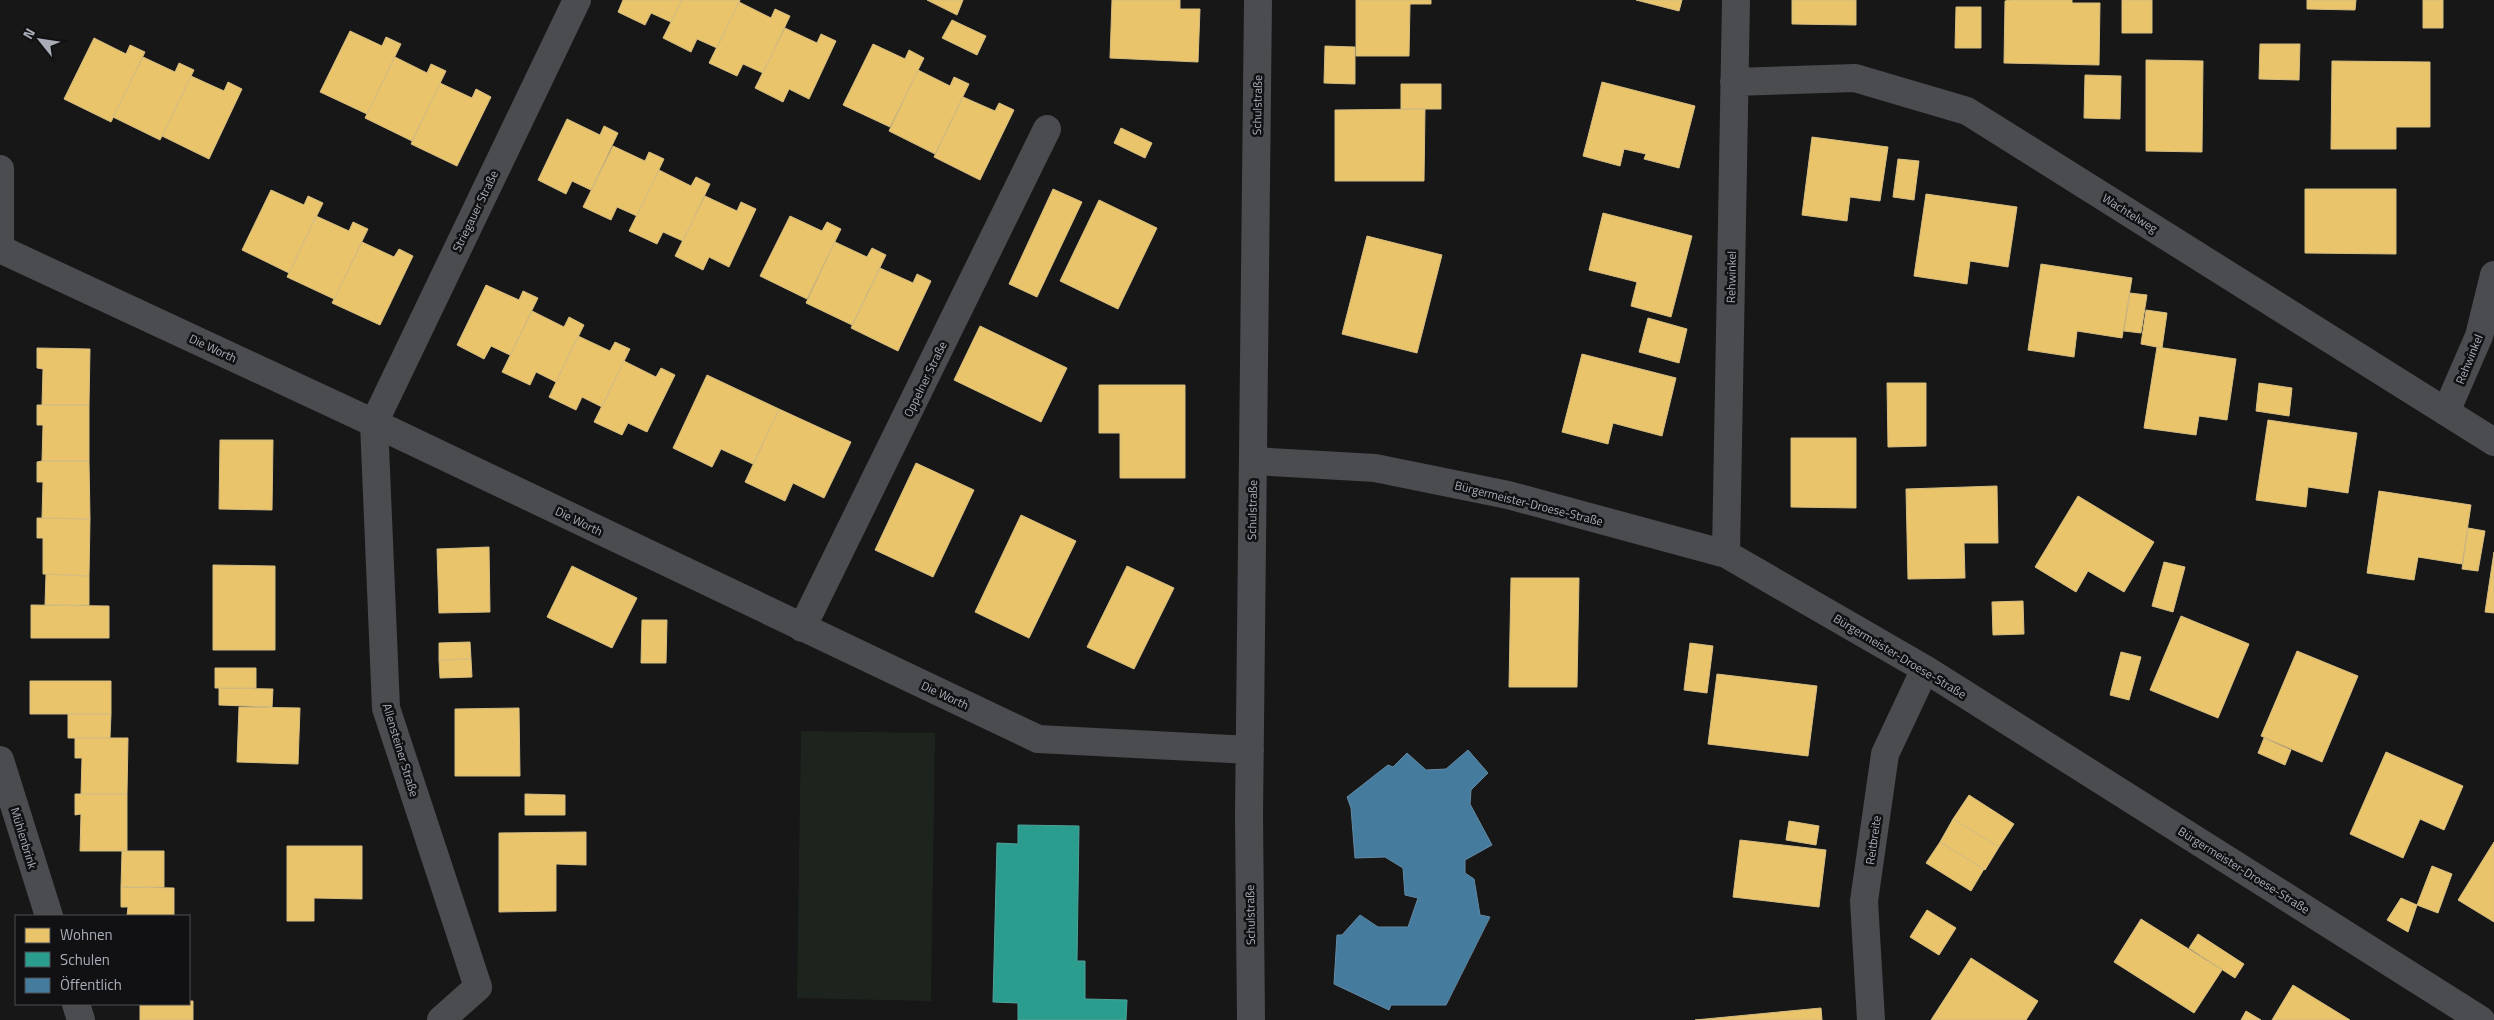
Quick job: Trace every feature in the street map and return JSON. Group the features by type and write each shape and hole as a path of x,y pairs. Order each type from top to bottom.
{"street":[{"name":"Striegauer Straße","path":"374,422 577,0"},
{"name":"Schulstraße","path":"1251,1020 1250,750 1258,0"},
{"name":"Rehwinkel","path":"1726,554 1736,0"},
{"name":"Wachtelweg","path":"1734,82 1855,78 1967,111 2494,442"},
{"name":"Oppelner Straße","path":"802,628 1048,129"},
{"path":"0,169 0,262"},
{"name":"Die Worth","path":"0,249 374,422 802,628 1038,739 1250,750"},
{"name":"Rehwinkel","path":"2446,412 2479,336 2494,275"},
{"name":"Allensteiner Straße","path":"374,422 386,708 478,987 441,1020"},
{"name":"Bürgermeister-Droese-Straße","path":"1253,461 1375,468 1508,495 1726,554 1925,669 2481,1020"},
{"name":"Reitbreite","path":"1871,1020 1864,901 1885,754 1925,669"},
{"name":"Mühlenbrink","path":"0,760 49,915"},
{"path":"76,1005 81,1020"}],"shaded area":[{"path":"801,731 935,733 931,1001 797,998"}],"building: Wohnen":[{"path":"623,0 682,0 671,22 651,13 645,25 618,12"},
{"path":"682,0 740,0 717,48 697,39 691,52 663,38"},
{"path":"927,0 963,0 957,15"},
{"path":"1112,0 1180,0 1180,9 1200,9 1198,62 1110,58"},
{"path":"1356,0 1431,0 1431,4 1410,4 1409,56 1356,56"},
{"path":"1636,0 1682,0 1679,11"},
{"path":"1792,0 1856,0 1856,25 1792,24"},
{"path":"2072,0 2072,3 2100,3 2099,65 2004,63 2005,1"},
{"path":"2122,0 2152,0 2152,33 2122,33"},
{"path":"2307,0 2356,0 2355,10 2307,9"},
{"path":"2423,0 2443,0 2443,28 2423,28"},
{"path":"739,2 771,18 775,9 790,16 763,73 743,64 737,76 709,63"},
{"path":"1956,7 1981,7 1981,48 1955,48"},
{"path":"952,20 986,36 977,55 942,38"},
{"path":"785,28 817,43 821,34 836,41 809,99 789,89 783,102 755,88"},
{"path":"350,31 382,46 386,37 401,44 367,114 320,92"},
{"path":"94,38 126,54 130,45 145,52 111,122 64,99"},
{"path":"873,44 905,59 909,50 924,58 890,127 843,105"},
{"path":"2260,44 2300,44 2299,80 2259,79"},
{"path":"1325,46 1355,47 1355,84 1324,83"},
{"path":"143,57 175,72 179,63 194,70 160,140 113,117"},
{"path":"395,57 427,73 431,64 446,71 412,141 365,118"},
{"path":"2146,60 2203,61 2202,152 2146,151"},
{"path":"2332,61 2430,62 2430,127 2396,127 2396,149 2331,149"},
{"path":"918,70 950,86 954,77 969,84 935,154 889,131"},
{"path":"2085,75 2121,76 2120,119 2084,118"},
{"path":"191,76 224,91 228,82 242,89 209,159 162,136"},
{"path":"1602,82 1695,106 1679,168 1644,159 1646,154 1624,149 1620,166 1583,156"},
{"path":"440,83 472,98 476,89 491,97 457,166 411,144"},
{"path":"1401,84 1441,84 1441,109 1401,109"},
{"path":"963,97 995,111 999,103 1014,110 980,180 934,157"},
{"path":"1425,109 1424,181 1335,181 1335,110"},
{"path":"567,119 600,135 604,126 618,133 591,190 572,181 566,194 538,180"},
{"path":"1121,128 1152,143 1145,158 1114,143"},
{"path":"1812,137 1888,147 1880,201 1850,197 1847,221 1802,215"},
{"path":"613,146 645,161 649,152 664,159 637,216 617,207 611,220 583,207"},
{"path":"1898,159 1919,161 1914,200 1893,197"},
{"path":"659,170 691,186 696,177 710,184 683,241 663,232 657,244 629,231"},
{"path":"1053,189 1082,202 1037,297 1009,284"},
{"path":"2305,189 2396,189 2396,254 2305,253"},
{"path":"271,190 304,205 308,196 323,203 289,273 242,250"},
{"path":"1926,194 2017,207 2008,267 1970,261 1967,284 1914,276"},
{"path":"705,196 737,211 741,202 756,209 729,267 709,257 703,270 675,256"},
{"path":"1099,200 1157,228 1118,309 1060,281"},
{"path":"1603,213 1692,236 1671,317 1631,306 1637,282 1589,270"},
{"path":"316,216 349,231 353,222 368,229 334,299 287,277"},
{"path":"790,216 822,231 827,222 841,229 807,299 760,276"},
{"path":"1367,236 1442,255 1417,353 1342,334"},
{"path":"362,242 394,257 399,249 413,256 380,325 332,303"},
{"path":"835,242 867,257 872,248 886,255 852,325 806,303"},
{"path":"2041,264 2132,278 2122,338 2077,331 2074,357 2028,350"},
{"path":"880,268 913,283 917,274 931,281 898,351 851,328"},
{"path":"486,285 519,300 523,291 538,298 510,355 491,346 484,359 457,345"},
{"path":"2130,293 2147,295 2141,333 2124,331"},
{"path":"2146,310 2167,313 2162,348 2141,344"},
{"path":"532,311 564,327 569,317 584,325 556,382 536,372 530,385 502,372"},
{"path":"1648,318 1687,329 1679,363 1639,352"},
{"path":"980,326 1067,368 1041,422 954,380"},
{"path":"578,336 610,351 615,342 630,349 602,407 582,397 576,410 549,397"},
{"path":"2157,347 2236,359 2227,420 2199,416 2196,435 2144,428"},
{"path":"37,348 90,349 89,405 42,405 43,369 37,368"},
{"path":"1582,354 1676,378 1662,436 1613,423 1608,444 1562,432"},
{"path":"624,361 656,377 661,368 675,375 647,432 628,423 622,435 594,422"},
{"path":"707,375 779,409 753,464 721,449 712,467 673,448"},
{"path":"1887,383 1926,383 1926,446 1888,447"},
{"path":"2259,383 2292,388 2289,416 2256,411"},
{"path":"1099,385 1185,385 1185,478 1120,478 1120,433 1099,433"},
{"path":"37,405 89,405 89,461 42,461 43,425 37,425"},
{"path":"779,409 851,442 824,498 793,483 785,501 745,482"},
{"path":"2268,420 2357,433 2348,493 2308,487 2306,507 2256,500"},
{"path":"1791,438 1856,438 1856,508 1791,507"},
{"path":"220,440 273,440 272,510 219,509"},
{"path":"89,461 90,519 42,518 43,482 37,482 37,462"},
{"path":"916,463 974,490 933,577 875,550"},
{"path":"1997,486 1998,543 1964,543 1965,578 1908,579 1906,489"},
{"path":"2379,491 2471,505 2462,564 2418,557 2414,580 2367,573"},
{"path":"2078,496 2154,542 2124,592 2088,571 2076,592 2035,567"},
{"path":"1021,515 1076,541 1029,638 975,612"},
{"path":"37,518 90,519 89,576 43,574 43,538 37,538"},
{"path":"2468,528 2485,531 2478,571 2462,569"},
{"path":"489,547 490,612 439,613 437,549"},
{"path":"2494,552 2494,613 2485,612"},
{"path":"2164,562 2185,567 2173,612 2152,606"},
{"path":"213,565 275,566 275,650 213,650"},
{"path":"572,566 637,598 612,648 547,617"},
{"path":"1127,566 1174,588 1134,669 1087,647"},
{"path":"46,574 89,576 89,605 45,605"},
{"path":"1511,578 1579,578 1577,687 1509,687"},
{"path":"2023,601 2024,634 1993,635 1992,602"},
{"path":"31,605 109,606 109,638 31,638"},
{"path":"2181,616 2249,644 2218,718 2150,690"},
{"path":"642,620 667,620 666,663 641,663"},
{"path":"470,642 471,659 439,660 439,643"},
{"path":"1690,643 1713,646 1707,693 1684,690"},
{"path":"2297,651 2358,676 2322,762 2261,736"},
{"path":"2121,652 2141,657 2129,700 2110,695"},
{"path":"471,659 472,677 440,678 439,660"},
{"path":"215,668 256,668 256,688 215,688"},
{"path":"1717,674 1817,686 1808,756 1708,744"},
{"path":"30,681 111,681 111,714 30,714"},
{"path":"219,688 273,689 272,707 219,705"},
{"path":"239,707 300,708 298,764 237,762"},
{"path":"519,708 520,776 455,776 455,709"},
{"path":"68,714 111,714 110,738 68,738"},
{"path":"75,738 128,738 127,794 81,794 82,758 75,758"},
{"path":"2264,738 2291,750 2285,765 2258,753"},
{"path":"2386,752 2463,786 2444,830 2420,819 2403,858 2350,834"},
{"path":"75,794 127,794 127,851 80,851 81,814 75,815"},
{"path":"525,794 565,795 565,815 525,815"},
{"path":"1969,795 2014,824 1999,847 1953,819"},
{"path":"1953,819 1999,847 1985,870 1940,842"},
{"path":"1789,821 1819,826 1816,845 1786,840"},
{"path":"586,832 586,865 556,864 556,911 499,912 499,833"},
{"path":"1740,840 1826,850 1819,907 1733,897"},
{"path":"1940,842 1984,869 1971,891 1926,863"},
{"path":"2494,842 2494,922 2458,900"},
{"path":"287,846 362,846 362,899 314,898 314,921 287,921"},
{"path":"122,851 164,851 164,887 121,887"},
{"path":"2432,866 2452,874 2438,913 2417,905"},
{"path":"121,887 174,888 174,915 127,915 128,907 121,907"},
{"path":"2401,898 2417,905 2408,932 2387,920"},
{"path":"1927,910 1956,928 1939,955 1910,937"},
{"path":"2141,919 2222,970 2194,1013 2114,962"},
{"path":"2198,934 2244,964 2235,978 2189,948"},
{"path":"1971,958 2038,1001 2026,1020 1931,1020"},
{"path":"2293,985 2350,1020 2272,1020"},
{"path":"190,1001 193,1001 193,1020 140,1020 140,1005 190,1005"},
{"path":"1821,1008 1822,1020 1695,1020"},
{"path":"2246,1011 2261,1020 2241,1020"}],"building: Schulen":[{"path":"1018,825 1079,826 1077,961 1085,961 1085,999 1127,1000 1126,1020 1018,1020 1018,1003 993,1002 997,843 1018,844"}],"building: Öffentlich":[{"path":"1468,750 1488,773 1471,790 1470,804 1492,845 1465,860 1465,873 1474,879 1480,915 1490,917 1446,1005 1391,1005 1389,1010 1334,984 1337,935 1342,935 1360,915 1378,927 1408,927 1418,898 1405,895 1403,868 1385,857 1355,858 1351,808 1347,797 1388,765 1393,767 1407,753 1426,770 1446,769"}]}
